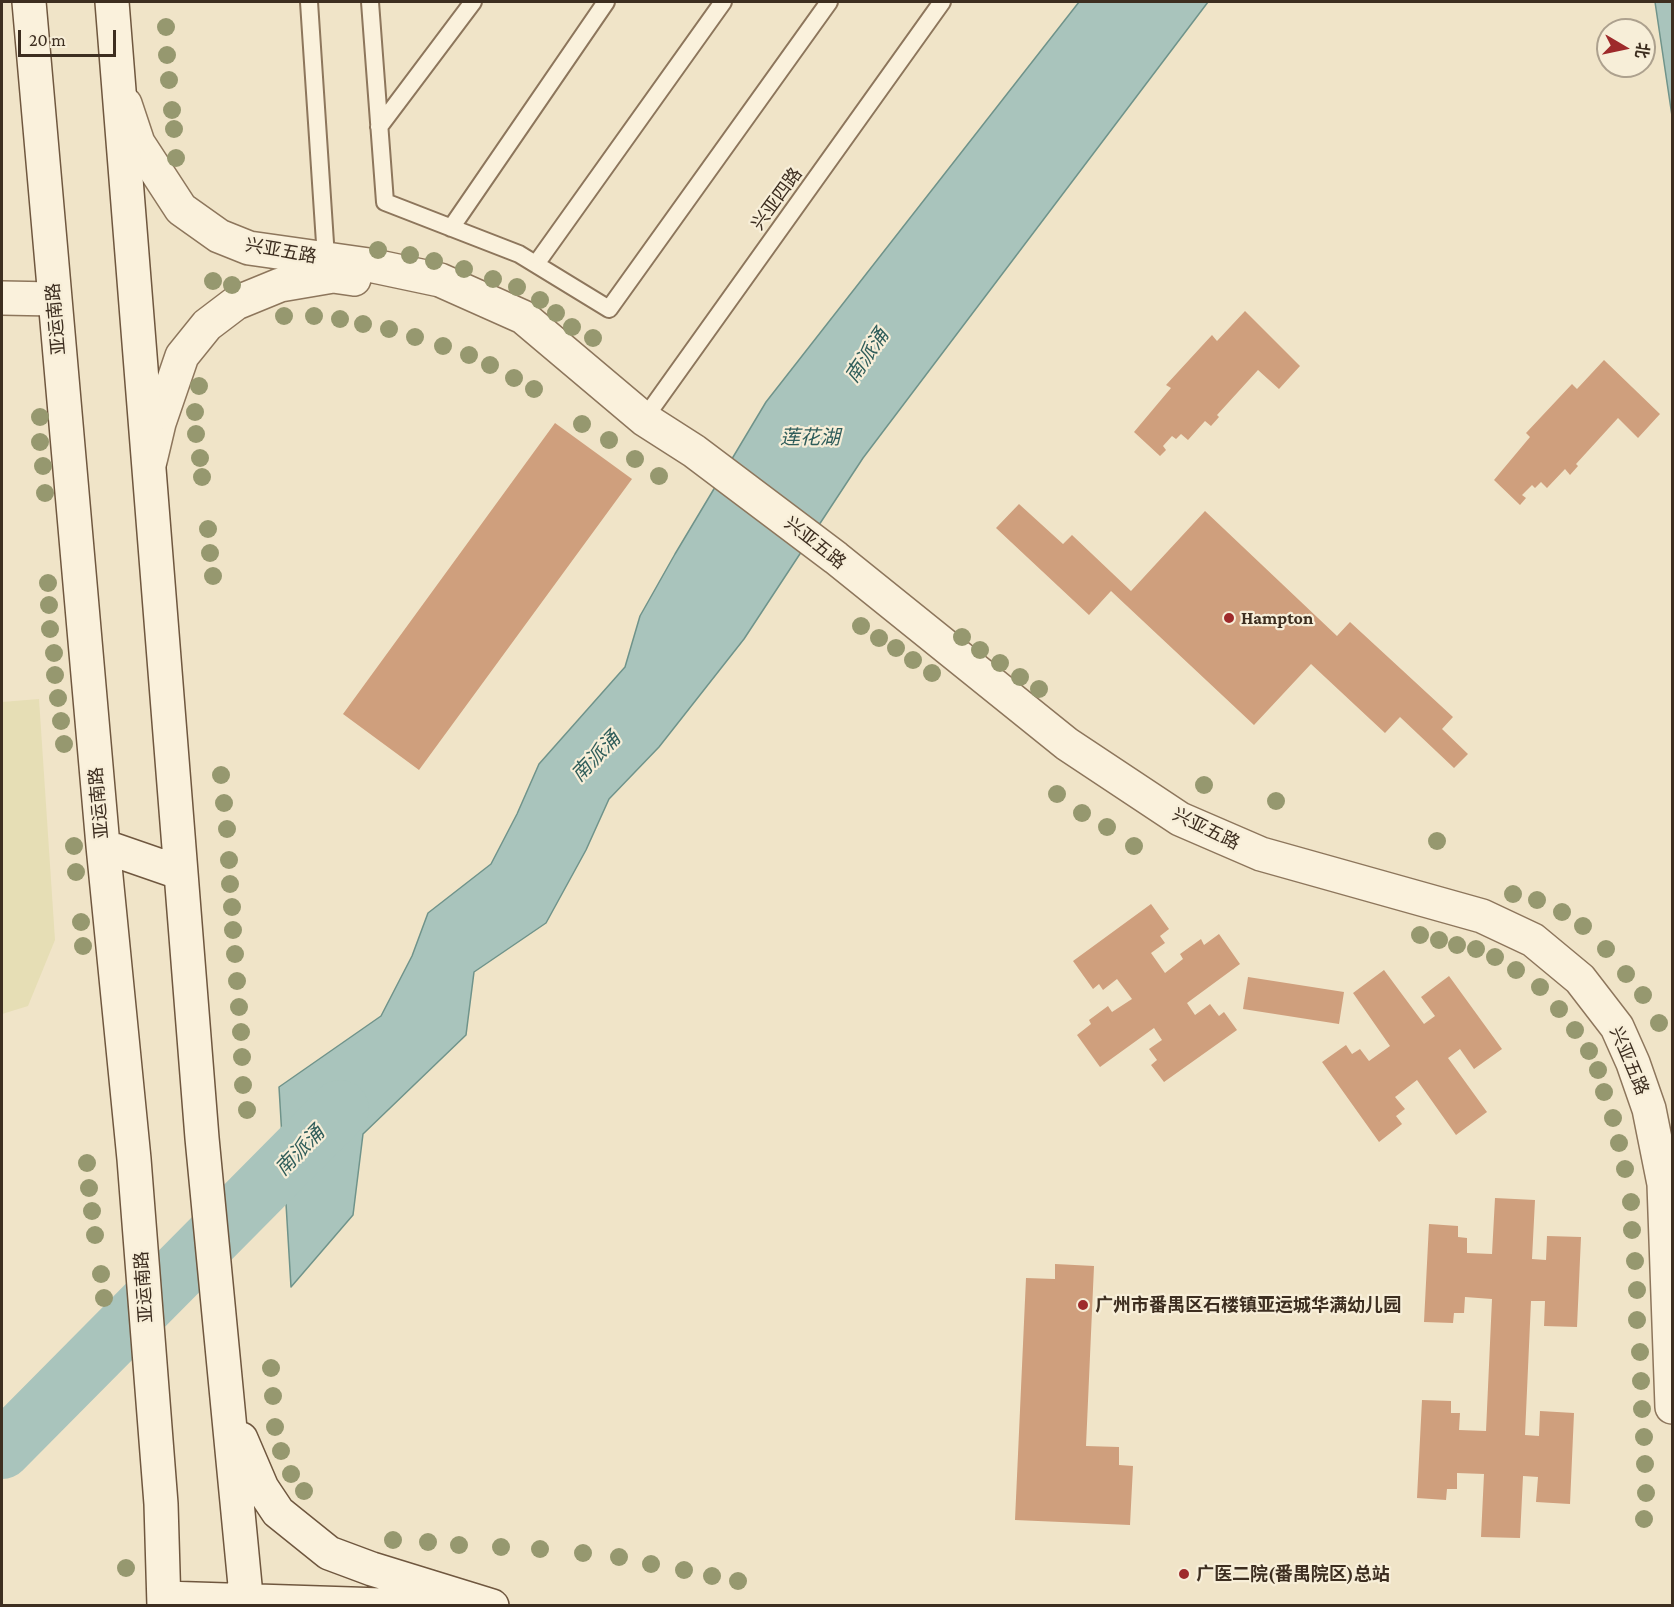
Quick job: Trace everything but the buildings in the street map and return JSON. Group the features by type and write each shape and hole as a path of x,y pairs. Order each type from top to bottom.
{"street":[{"name":"亚运南路","path":"29,2 103,846 134,1159 161,1504 164,1602"},
{"path":"112,2 202,1138 247,1603"},
{"name":"兴亚五路","path":"118,83 138,142 181,208 219,236 249,248 326,258 440,280 523,317 644,419 694,451 836,558 1067,744 1180,819 1261,854 1482,916 1533,940 1581,979 1617,1027 1649,1108 1664,1184 1672,1407"},
{"name":"兴亚五路","path":"149,469 159,423 182,356 207,326 236,303 280,285 333,276 393,284 523,317"},
{"path":"2,298 54,299"},
{"path":"103,846 181,873"},
{"path":"227,1407 262,1488 278,1512 329,1553 372,1569 492,1605"},
{"path":"164,1602 413,1605"}],"lane":[{"path":"309,2 326,258"},
{"path":"369,2 385,202 519,254 609,309 829,2"},
{"path":"379,127 473,2"},
{"path":"451,228 606,2"},
{"path":"536,264 723,2"},
{"name":"兴亚四路","path":"644,419 942,2"}],"shaded area":[{"path":"39,699 55,940 28,1006 2,1014 2,702"}],"water":[{"name":"莲花湖","path":"1079,2 1208,2 863,458 744,639 659,747 609,799 586,850 546,923 474,972 466,1035 363,1134 353,1215 291,1287 279,1087 381,1016 412,956 428,913 491,864 517,814 539,764 625,667 640,616 766,402"},
{"path":"1655,2 1672,2 1672,116"}],"waterway":[{"name":"南派涌","path":"2,1450 340,1109"}],"place":[{"name":"Hampton","path":"1229,618"},
{"name":"广州市番禺区石楼镇亚运城华满幼儿园","path":"1083,1305"},
{"name":"广医二院(番禺院区)总站","path":"1184,1574"}]}
